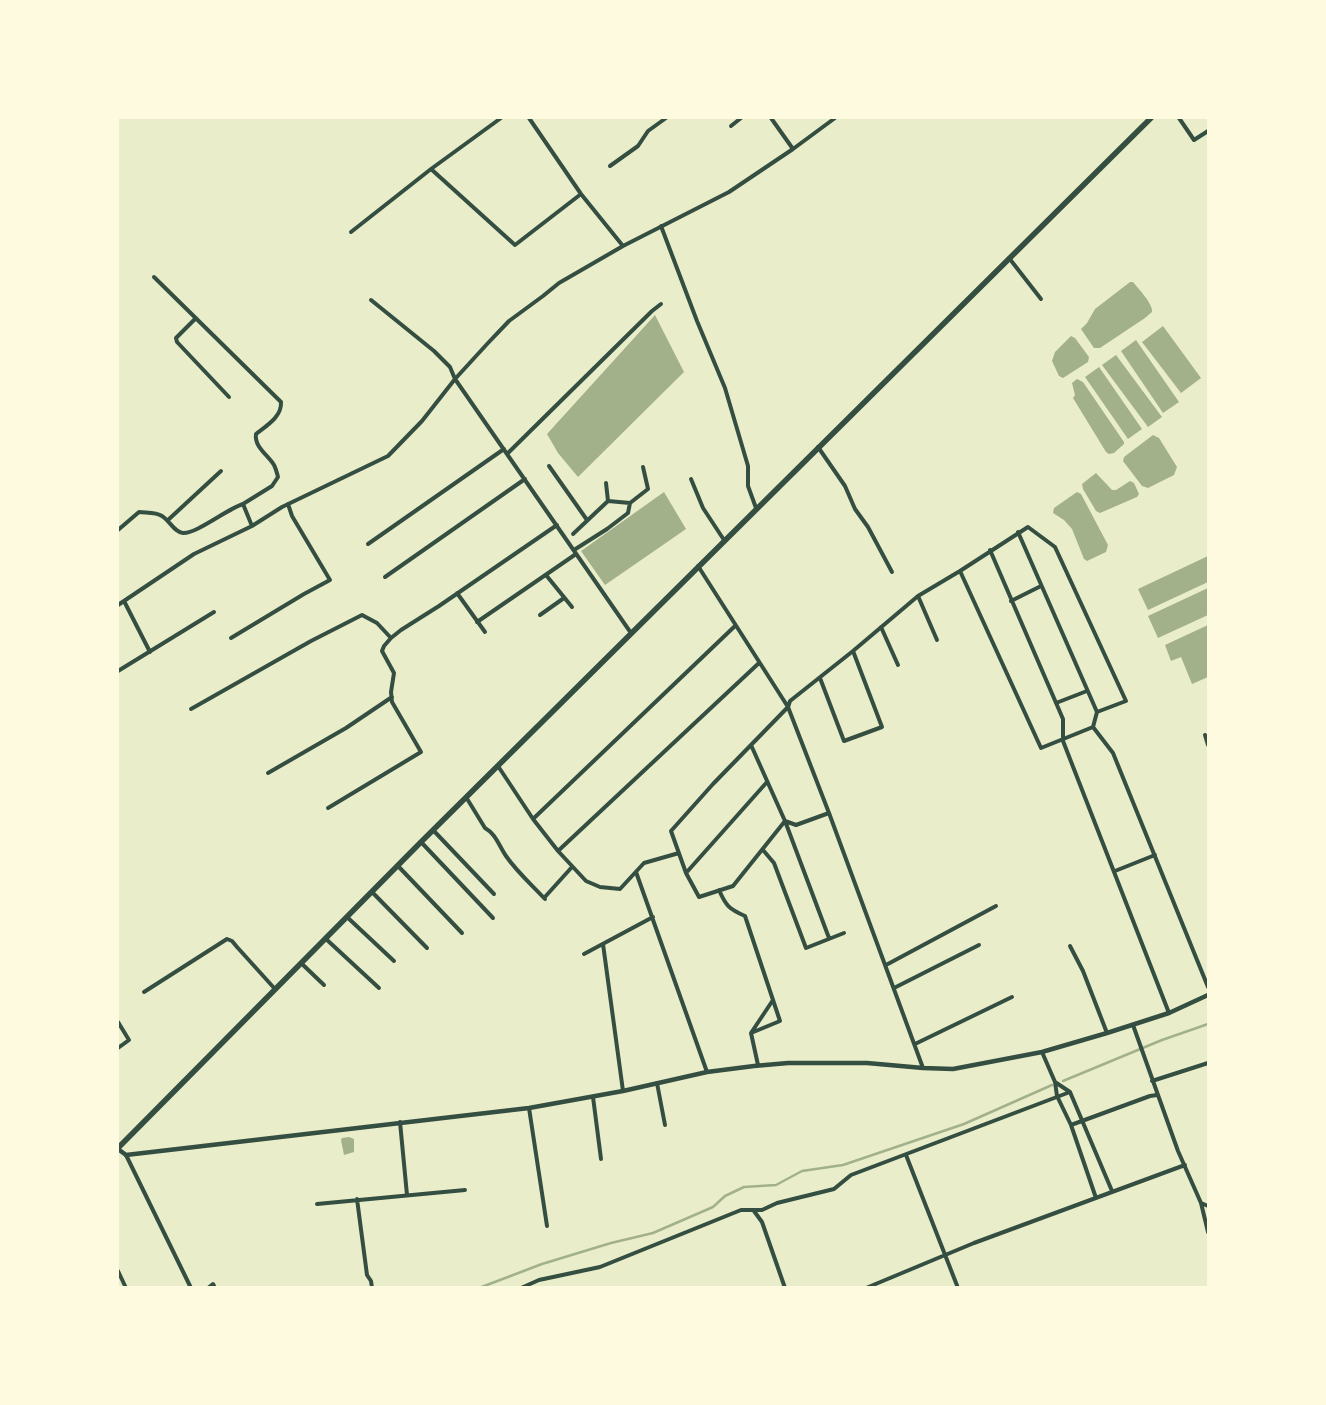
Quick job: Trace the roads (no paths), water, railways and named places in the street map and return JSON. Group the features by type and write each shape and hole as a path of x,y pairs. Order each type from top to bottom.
{"main road":[{"path":"118,1148 466,797 1151,118"}],"street":[{"path":"352,232 431,169 501,118"},
{"path":"529,118 581,194 623,246"},
{"path":"610,166 638,146 648,131 666,118"},
{"path":"731,126 741,118"},
{"path":"771,118 793,148"},
{"path":"118,605 194,554 252,526 288,504 388,456 422,421 456,379 509,321 559,284 623,246 729,192 835,118"},
{"path":"1179,118 1194,140 1208,131"},
{"path":"431,169 515,246 581,194"},
{"path":"661,226 696,321 724,388 748,466 748,486 756,508"},
{"path":"1010,258 1041,299"},
{"path":"118,530 139,512 160,515 168,520 179,532 184,534 197,529 272,486 278,477 274,465 258,445 255,438 256,434 275,419 282,408 281,402 154,277"},
{"path":"371,300 434,351 450,367 456,379 507,454 631,633"},
{"path":"507,454 661,304"},
{"path":"196,318 176,338 177,342 229,398"},
{"path":"818,447 845,486 855,509 868,527 892,572"},
{"path":"368,544 504,449"},
{"path":"549,466 587,520"},
{"path":"566,539 608,501 630,502 648,489 643,467"},
{"path":"168,520 221,471"},
{"path":"385,577 525,479"},
{"path":"691,479 703,508 724,540"},
{"path":"606,483 608,501"},
{"path":"477,622 546,575 628,513 630,502"},
{"path":"242,504 252,526"},
{"path":"231,638 330,580 292,516 288,504"},
{"path":"328,808 421,752 392,702 391,683 394,673 382,651 384,646 391,638 557,525"},
{"path":"785,821 733,886 699,897 686,873 671,831 788,707 790,701 918,596 1028,527 1055,547 1126,702 1096,712"},
{"path":"1018,532 1096,712 1093,727 1113,753 1208,987"},
{"path":"990,550 1063,719 1063,741 1170,1013"},
{"path":"698,566 788,707 923,1068"},
{"path":"960,571 1041,748 1063,741 1093,727"},
{"path":"546,575 572,607"},
{"path":"1011,600 1041,586"},
{"path":"457,593 485,632"},
{"path":"918,596 937,640"},
{"path":"540,615 564,598"},
{"path":"124,601 150,652"},
{"path":"118,671 214,612"},
{"path":"191,709 311,641 362,615 377,623 391,638"},
{"path":"533,818 735,626"},
{"path":"881,627 898,665"},
{"path":"820,678 844,741 882,727 853,650"},
{"path":"558,851 759,663"},
{"path":"1056,703 1087,691"},
{"path":"268,773 346,728 392,697"},
{"path":"1205,735 1208,745"},
{"path":"751,745 785,821 829,938"},
{"path":"498,766 558,851 586,882 620,889 644,863 679,853"},
{"path":"686,873 767,782"},
{"path":"466,797 485,828 494,836 506,856 544,899 572,867"},
{"path":"785,821 796,825 829,813"},
{"path":"433,830 494,894"},
{"path":"421,842 493,918"},
{"path":"763,850 774,863 806,948 844,933"},
{"path":"1115,871 1155,855"},
{"path":"398,866 462,933"},
{"path":"636,872 707,1072"},
{"path":"718,890 730,910 745,916 780,1021 751,1033"},
{"path":"372,892 427,948"},
{"path":"886,965 996,906"},
{"path":"347,917 394,961"},
{"path":"584,954 653,918"},
{"path":"144,992 227,939 238,947 275,989"},
{"path":"326,939 379,988"},
{"path":"603,944 623,1091"},
{"path":"894,988 979,945"},
{"path":"1070,946 1107,1033"},
{"path":"301,963 324,985"},
{"path":"126,1155 529,1108 623,1091 707,1072 758,1066 788,1063 867,1063 952,1069 1042,1052 1170,1013 1208,995"},
{"path":"915,1044 1012,997"},
{"path":"758,1066 751,1033 774,1000"},
{"path":"118,1022 128,1040 118,1048"},
{"path":"1133,1025 1178,1152 1201,1203 1208,1232"},
{"path":"1042,1052 1055,1082 1057,1096 1071,1125 1096,1198"},
{"path":"1152,1081 1208,1063"},
{"path":"1055,1082 1070,1092 1112,1191"},
{"path":"657,1083 665,1124"},
{"path":"521,1288 539,1280 600,1268 741,1210 762,1210 777,1203 834,1189 851,1175 1070,1092"},
{"path":"1071,1125 1157,1095"},
{"path":"593,1097 601,1159"},
{"path":"529,1108 547,1226"},
{"path":"400,1122 407,1195"},
{"path":"118,1148 126,1155 191,1288"},
{"path":"906,1155 958,1288"},
{"path":"866,1288 974,1243 1185,1165"},
{"path":"317,1204 464,1190"},
{"path":"357,1199 368,1275 372,1288"},
{"path":"1201,1203 1208,1206"},
{"path":"754,1211 762,1222 785,1288"},
{"path":"118,1271 126,1288"},
{"path":"208,1288 212,1284 215,1288"}],"waterway":[{"path":"1063,1081 1162,1040 1208,1024"},
{"path":"479,1288 542,1264 611,1243 653,1233 713,1207 725,1196 744,1187 776,1185 802,1171 843,1165 964,1124 1052,1085"}]}
